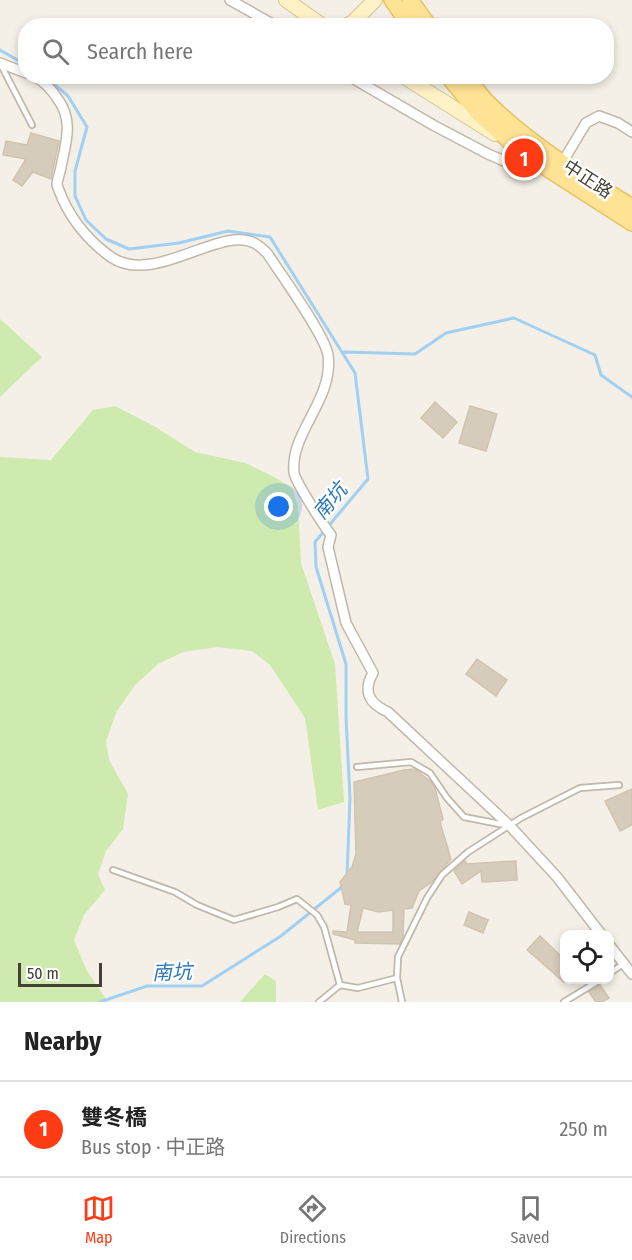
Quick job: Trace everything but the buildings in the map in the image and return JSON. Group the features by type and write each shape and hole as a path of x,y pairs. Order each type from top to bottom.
{"main road":[{"path":"392,0 404,18"},
{"path":"410,0 423,18"},
{"name":"中正路","path":"455,84 479,114 518,148 540,165 632,223"},
{"name":"中正路","path":"473,84 488,104 519,131 562,163 632,207"}],"street":[{"path":"230,0 262,18"},
{"path":"286,0 312,18"},
{"path":"357,18 375,0"},
{"path":"0,63 18,70"},
{"path":"46,84 61,102 68,119 68,133 57,186 78,226 114,258 135,265 172,260 222,242 239,240 255,243 267,253 328,352 328,380 297,447 293,474 321,523 331,535 328,547 346,623 373,673 367,683 369,696 377,707 388,712 510,826 557,877 598,930"},
{"path":"362,84 433,126 488,154 532,173 540,165"},
{"path":"416,84 518,148"},
{"path":"562,163 586,123 599,116 618,123 632,132"},
{"path":"614,952 632,974"}],"lane":[{"path":"0,63 32,125"},
{"path":"357,767 411,762 430,773 447,798 464,817 510,826"},
{"path":"402,1002 397,978 398,957 442,875 468,852 521,818 580,788 619,785"},
{"path":"112,870 175,892 197,905 234,920 278,907 297,898 317,915 324,927 340,985"},
{"path":"614,970 623,964"},
{"path":"319,1002 340,985 358,988 397,978"},
{"path":"564,1002 593,984"}],"green space":[{"path":"0,319 42,357 0,397"},
{"path":"115,406 152,425 195,452 245,463 292,488 298,506 301,563 335,664 344,802 318,810 305,718 270,665 252,651 218,647 183,652 158,664 135,685 117,711 106,741 109,760 128,794 123,829 106,851 98,874 105,890 84,915 74,940 87,971 108,1002 0,1002 0,457 51,460 93,410"},
{"path":"265,974 276,981 276,1002 240,1002"}],"waterway":[{"name":"南坑","path":"0,50 18,60"},
{"name":"南坑","path":"54,84 68,96 87,127 75,171 75,196 86,220 106,239 129,249 179,243 228,231 270,237 355,373 368,479 315,542 316,567 346,664 350,798 347,876"},
{"path":"344,352 415,354 446,333 514,318 595,355 601,375 632,397"},
{"name":"南坑","path":"100,1002 147,986 202,986 281,936 343,886"}],"place":[{"name":"雙冬橋","path":"524,158"}]}
